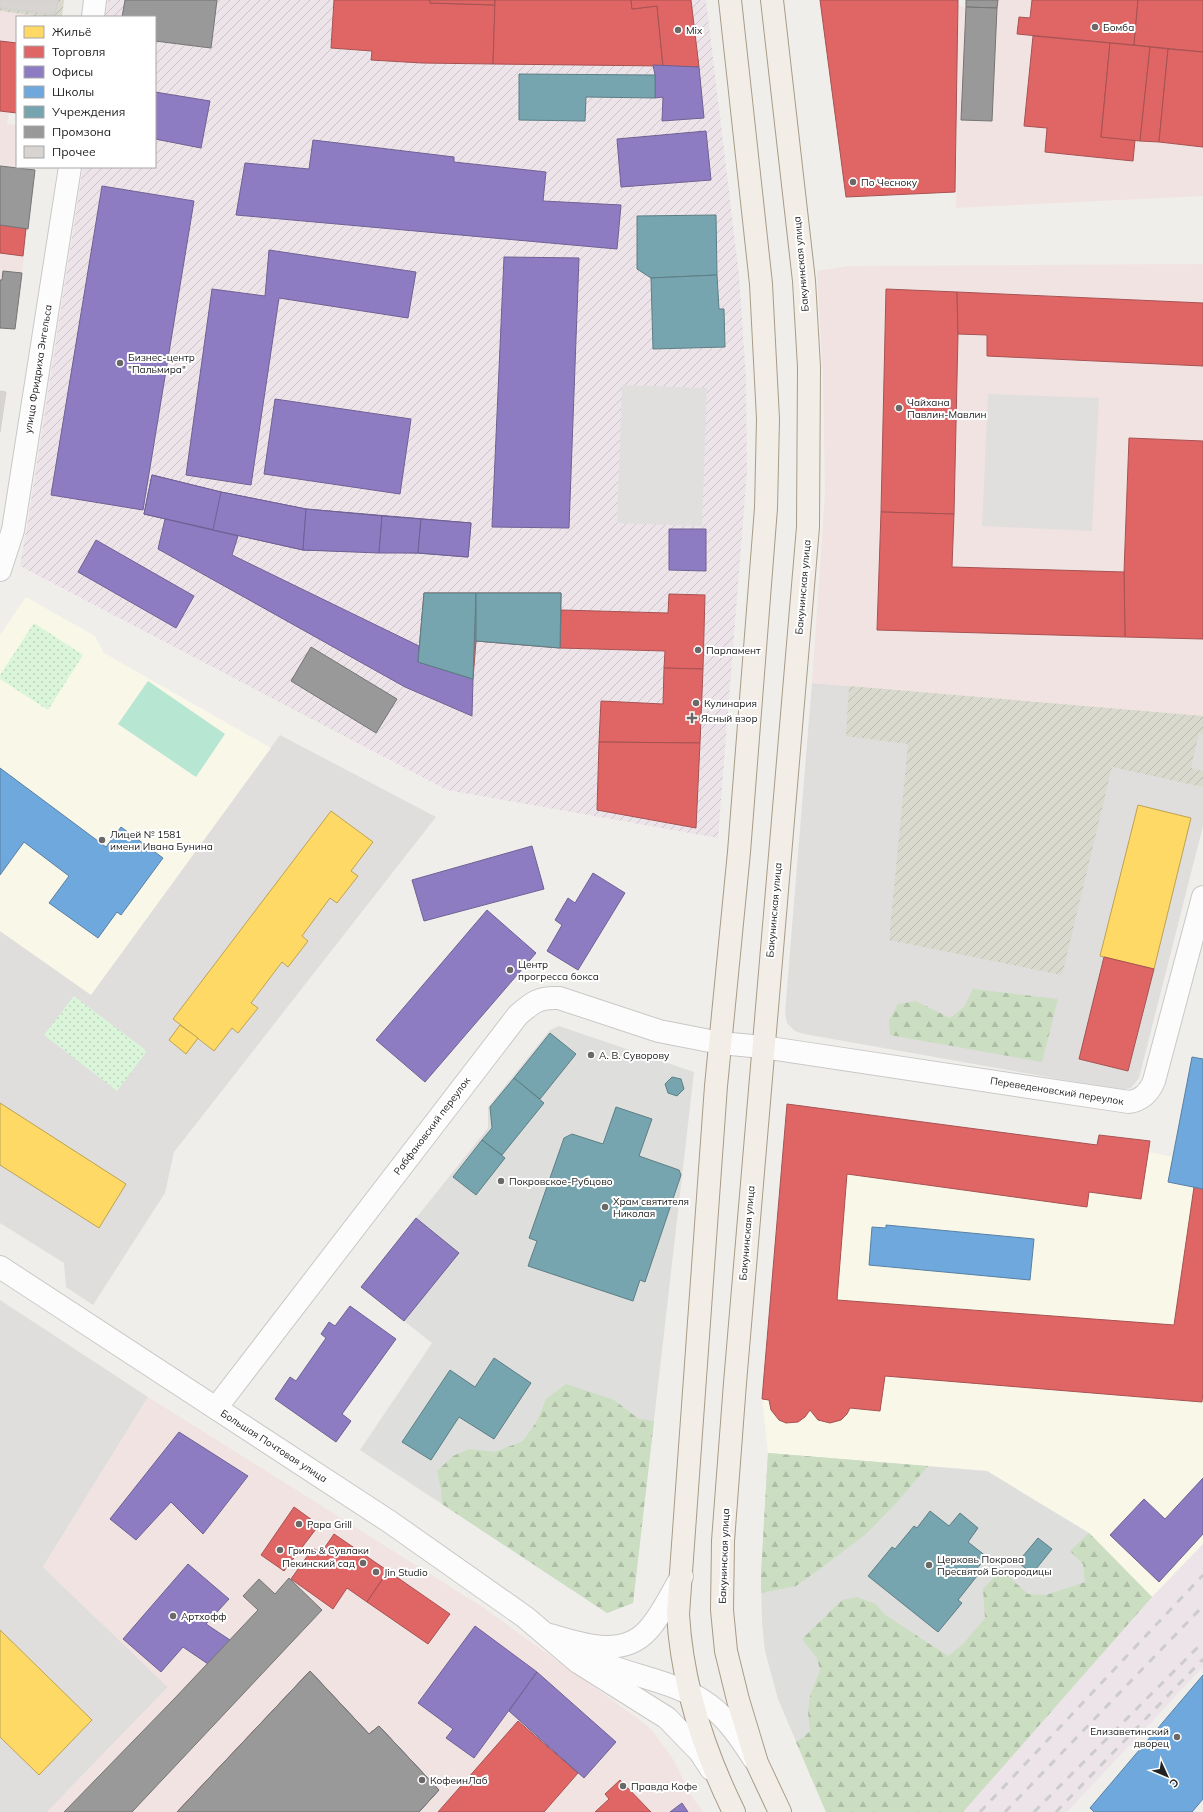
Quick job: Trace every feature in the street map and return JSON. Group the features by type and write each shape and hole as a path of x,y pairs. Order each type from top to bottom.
{"main road":[{"path":"730,0 761,284 768,419 766,508 739,852 716,1086 682,1576 678,1614 680,1646 688,1693 716,1777 734,1812"},
{"name":"Бакунинская улица","path":"772,0 804,281 809,367 810,446 808,528 763,1047 723,1541 722,1610 726,1651 757,1763 780,1812"}],"street":[{"path":"92,16 95,0"},
{"name":"улица Фридриха Энгельса","path":"0,570 12,530 70,168"},
{"name":"Переведеновский переулок","path":"763,1047 1129,1102 1137,1101 1150,1089 1154,1081 1203,897"},
{"name":"Рабфаковский переулок","path":"216,1408 518,1015 533,1002 545,998 559,998 659,1030 720,1043 763,1047"},
{"name":"Большая Почтовая улица","path":"0,1267 390,1522 524,1617 578,1662 666,1718 684,1734 700,1752 716,1777"},
{"path":"543,1632 593,1646 612,1648 633,1642 647,1631 659,1616 682,1576"},
{"name":"Большая Почтовая улица","path":"543,1632 581,1654 607,1666 688,1693 709,1704 732,1728 757,1763"}],"shaded area":[{"path":"0,0 64,0 62,16 35,16 0,11"},
{"path":"108,0 706,0 739,275 746,378 747,471 718,838 447,790 20,566 83,168 156,168 156,16 105,16"},
{"path":"966,0 1203,0 1203,196 956,208 958,5 965,7"},
{"path":"0,11 35,16 16,16 16,113 9,112 7,124 16,125 16,168 35,168 15,329 0,328"},
{"path":"1203,264 1203,716 812,683 825,494 823,379 817,271 848,266"},
{"path":"622,385 707,388 702,526 617,523"},
{"path":"988,394 1099,398 1092,531 982,526"},
{"name":"Лицей № 1581 имени Ивана Бунина","path":"26,597 95,636 104,653 271,748 91,995 0,931 0,635"},
{"path":"812,683 1203,716 1203,826 1139,1078 1131,1088 1121,1090 804,1034 795,1031 787,1023 785,1013"},
{"path":"849,686 1203,716 1203,734 1199,733 1191,768 1203,771 1203,787 1112,767 1062,975 889,940 908,744 846,736"},
{"path":"280,735 436,817 174,1152 165,1193 93,1305 66,1287 64,1263 0,1223 0,931 91,994"},
{"path":"559,1026 694,1072 633,1603 607,1613 360,1450 432,1343 361,1287 488,1128 488,1107 550,1030"},
{"path":"1203,1059 1203,1544 1152,1597 1089,1533 987,1471 768,1453 762,1399 787,1104 1097,1145 1099,1135 1150,1141 1149,1152 1173,1157"},
{"path":"0,1300 148,1397 43,1567 168,1687 47,1812 0,1812"},
{"path":"148,1397 481,1606 641,1721 652,1730 673,1759 691,1795 703,1812 47,1812 168,1687 43,1567"},
{"path":"768,1453 987,1471 1089,1533 1152,1597 963,1812 826,1812 778,1699 765,1651 762,1623 761,1574"},
{"path":"1203,1544 1203,1667 1067,1812 963,1812 1152,1597"}],"green space":[{"path":"34,623 83,655 48,710 0,679 0,675"},
{"path":"148,681 225,734 196,777 118,724"},
{"path":"973,989 1058,999 1042,1062 890,1035 889,1020 898,1004 916,1001 950,1018 964,1007"},
{"path":"74,996 147,1051 117,1091 44,1035"},
{"path":"566,1384 614,1400 639,1419 654,1421 633,1603 607,1613 442,1504 441,1489 437,1471 453,1456 469,1449 495,1452 523,1441 537,1421 546,1399"},
{"path":"768,1453 928,1466 899,1500 866,1534 824,1566 796,1586 761,1593"},
{"path":"1089,1533 1152,1597 963,1812 826,1812 796,1742 810,1731 808,1712 810,1696 820,1670 817,1658 802,1639 842,1600 857,1597 876,1604 884,1614 948,1656 963,1644 985,1618 983,1589 1001,1570 1028,1594 1046,1595 1085,1582 1083,1564 1070,1551"}],"building: Жильё":[{"path":"1138,805 1191,818 1154,969 1100,956"},
{"path":"331,811 373,842 351,871 358,876 337,903 330,898 302,936 308,941 288,967 282,962 251,1003 258,1008 238,1033 232,1028 214,1051 173,1019"},
{"path":"180,1025 198,1038 186,1054 169,1040"},
{"path":"0,1103 126,1184 99,1228 0,1165"},
{"path":"0,1630 92,1720 39,1775 0,1737"}],"building: Торговля":[{"path":"334,0 430,0 430,3 495,5 493,64 422,63 371,60 372,51 331,48"},
{"path":"430,0 495,0 495,5 430,3"},
{"path":"495,0 631,0 632,9 657,6 663,66 493,64"},
{"path":"631,0 691,0 699,67 663,66 657,6 632,9"},
{"path":"820,0 958,0 955,192 846,197"},
{"path":"1032,0 1138,0 1134,45 1017,34 1019,17 1030,18"},
{"path":"1138,0 1203,0 1203,52 1134,45"},
{"path":"1033,36 1110,43 1101,137 1135,140 1133,161 1045,152 1047,128 1024,126"},
{"path":"0,41 16,43 16,113 0,111"},
{"path":"1110,43 1150,47 1140,141 1101,137"},
{"path":"1150,47 1168,49 1159,142 1140,141"},
{"path":"1168,49 1203,52 1203,147 1159,142"},
{"path":"0,225 26,228 23,256 0,253"},
{"path":"886,289 957,292 958,334 954,514 881,512"},
{"path":"957,292 1203,303 1203,366 987,356 987,335 958,334"},
{"path":"1129,438 1203,441 1203,639 1125,637 1124,572"},
{"path":"881,512 954,514 952,567 1124,572 1125,637 877,630"},
{"path":"424,593 561,593 560,648 476,641 473,679 418,662"},
{"path":"669,594 705,595 703,669 664,668 665,651 560,648 561,610 668,613"},
{"path":"664,668 703,669 700,743 599,742 601,701 663,704"},
{"path":"599,742 700,743 696,828 597,810"},
{"path":"1104,957 1154,969 1128,1071 1079,1059"},
{"path":"787,1104 1097,1145 1099,1135 1150,1141 1141,1199 1089,1192 1087,1207 847,1174 837,1300 1174,1325 1194,1187 1203,1189 1202,1402 885,1376 880,1411 850,1408 841,1420 830,1423 818,1420 810,1410 805,1417 798,1422 786,1423 779,1420 771,1410 769,1400 762,1399"},
{"path":"294,1507 319,1525 284,1571 261,1555"},
{"path":"334,1534 388,1571 367,1602 347,1588 333,1609 291,1579 313,1548 321,1553"},
{"path":"388,1571 450,1614 428,1644 367,1602"},
{"path":"518,1721 578,1773 544,1812 438,1812"},
{"path":"262,1722 369,1812 177,1812"},
{"path":"620,1780 651,1812 595,1812 609,1799 605,1794"}],"building: Офисы":[{"path":"653,65 699,67 704,118 662,121 663,97 655,98 655,75"},
{"path":"156,92 210,101 201,148 156,139"},
{"path":"706,131 711,180 621,187 617,139"},
{"path":"313,140 454,157 454,162 546,172 543,201 621,205 617,249 236,215 245,163 309,169"},
{"name":"Бизнес-центр \"Пальмира\"","path":"102,186 194,201 143,510 51,495"},
{"path":"269,250 416,272 408,318 279,298 251,485 186,475 212,289 265,296"},
{"path":"504,257 579,258 569,528 492,527"},
{"path":"275,399 411,419 400,494 264,474"},
{"path":"152,475 221,492 213,530 144,514"},
{"path":"152,475 221,492 306,509 471,523 468,557 418,553 303,550 144,514"},
{"path":"221,492 306,509 303,550 213,530"},
{"path":"306,509 382,516 379,553 303,550"},
{"path":"382,516 421,519 418,553 379,553"},
{"path":"165,519 238,536 232,555 419,646 418,662 473,679 472,716 405,687 158,549"},
{"path":"421,519 471,523 468,557 418,553"},
{"path":"669,529 706,529 706,571 669,570"},
{"path":"96,540 194,596 176,628 78,572"},
{"path":"532,846 544,889 424,921 412,880"},
{"path":"593,873 625,893 578,970 547,951 562,925 555,920 568,898 575,903"},
{"path":"487,910 536,953 425,1082 376,1040"},
{"path":"416,1218 459,1253 404,1321 361,1287"},
{"path":"350,1306 396,1339 342,1414 351,1421 336,1442 275,1399 290,1377 296,1381 326,1338 321,1334 329,1322 335,1326"},
{"path":"179,1432 248,1476 203,1534 171,1502 136,1540 110,1519"},
{"path":"1203,1478 1203,1534 1159,1582 1110,1535 1144,1499 1165,1519"},
{"path":"188,1564 229,1599 206,1624 230,1640 208,1664 183,1647 161,1672 123,1639"},
{"path":"475,1626 537,1672 474,1758 446,1738 453,1729 418,1703"},
{"path":"310,1671 369,1734 379,1726 439,1790 419,1812 369,1812 262,1722"},
{"path":"537,1672 616,1742 584,1778 509,1711"},
{"path":"682,1803 688,1812 670,1812"}],"building: Школы":[{"path":"0,768 106,847 121,827 163,858 121,915 117,912 98,938 49,903 69,876 24,842 0,875"},
{"path":"1192,1057 1203,1059 1203,1189 1168,1182"},
{"path":"886,1225 1034,1239 1030,1280 869,1265 872,1227 886,1228"},
{"name":"Елизаветинский дворец","path":"1203,1675 1203,1799 1192,1812 1094,1812 1090,1808"}],"building: Учреждения":[{"path":"519,74 655,75 655,98 586,97 585,121 519,120"},
{"path":"716,215 717,275 651,278 637,269 637,216"},
{"path":"717,275 719,309 724,309 725,347 653,349 651,278"},
{"path":"424,593 476,593 473,679 418,662"},
{"path":"476,593 561,593 560,648 476,641"},
{"path":"550,1033 576,1054 540,1099 514,1078"},
{"path":"672,1077 681,1079 684,1089 677,1096 668,1093 665,1084"},
{"path":"514,1078 544,1103 502,1155 482,1140 492,1128 490,1107"},
{"name":"Храм святителя Николая","path":"616,1107 652,1119 639,1156 679,1170 681,1175 645,1282 640,1280 633,1301 528,1266 537,1241 529,1238 564,1138 572,1134 603,1144"},
{"path":"482,1140 505,1158 476,1195 453,1177"},
{"path":"494,1358 531,1383 494,1439 459,1417 431,1460 402,1442 450,1370 475,1387"},
{"name":"Церковь Покрова Пресвятой Богородицы","path":"930,1511 949,1526 960,1513 978,1528 968,1542 987,1557 973,1573 977,1576 958,1600 962,1603 938,1632 868,1576 892,1547 895,1549 914,1526 917,1528"},
{"path":"1038,1538 1052,1549 1032,1574 1018,1562"}],"building: Промзона":[{"path":"125,0 217,0 211,48 156,41 156,16 122,16"},
{"path":"966,0 998,0 997,8 966,7"},
{"path":"966,7 997,8 992,121 961,120"},
{"path":"0,166 35,170 28,229 0,225"},
{"path":"3,271 22,273 15,329 0,328 0,280 2,280"},
{"path":"311,647 397,699 376,733 291,681"},
{"path":"289,1578 322,1610 132,1812 64,1812 258,1610 243,1596 259,1579 275,1594"},
{"path":"310,1671 369,1734 379,1726 439,1790 419,1812 177,1812"}],"building: Прочее":[{"path":"0,0 58,0 55,15 0,8"},
{"path":"0,391 6,392 0,432"}],"railway":[{"path":"980,1812 1203,1575"},
{"path":"1005,1812 1203,1606"},
{"path":"1034,1812 1203,1642"},
{"path":"1056,1812 1203,1659"}],"place":[{"name":"Бомба","path":"1095,27"},
{"name":"Mix","path":"678,30"},
{"name":"По Чесноку","path":"853,182"},
{"name":"Бизнес-центр \"Пальмира\"","path":"120,363"},
{"name":"Чайхана Павлин-Мавлин","path":"899,408"},
{"name":"Парламент","path":"698,650"},
{"name":"Кулинария","path":"696,703"},
{"name":"Ясный взор","path":"692,718"},
{"name":"Лицей № 1581 имени Ивана Бунина","path":"102,840"},
{"name":"Центр прогресса бокса","path":"510,970"},
{"name":"А. В. Суворову","path":"591,1055"},
{"name":"Покровское-Рубцово","path":"501,1181"},
{"name":"Храм святителя Николая","path":"605,1207"},
{"name":"Papa Grill","path":"299,1524"},
{"name":"Гриль & Сувлаки","path":"280,1550"},
{"name":"Пекинский сад","path":"363,1563"},
{"name":"Церковь Покрова Пресвятой Богородицы","path":"929,1565"},
{"name":"Jin Studio","path":"376,1572"},
{"name":"Артхофф","path":"173,1616"},
{"name":"Елизаветинский дворец","path":"1177,1737"},
{"name":"КофеинЛаб","path":"422,1780"},
{"name":"Правда Кофе","path":"623,1786"}]}
